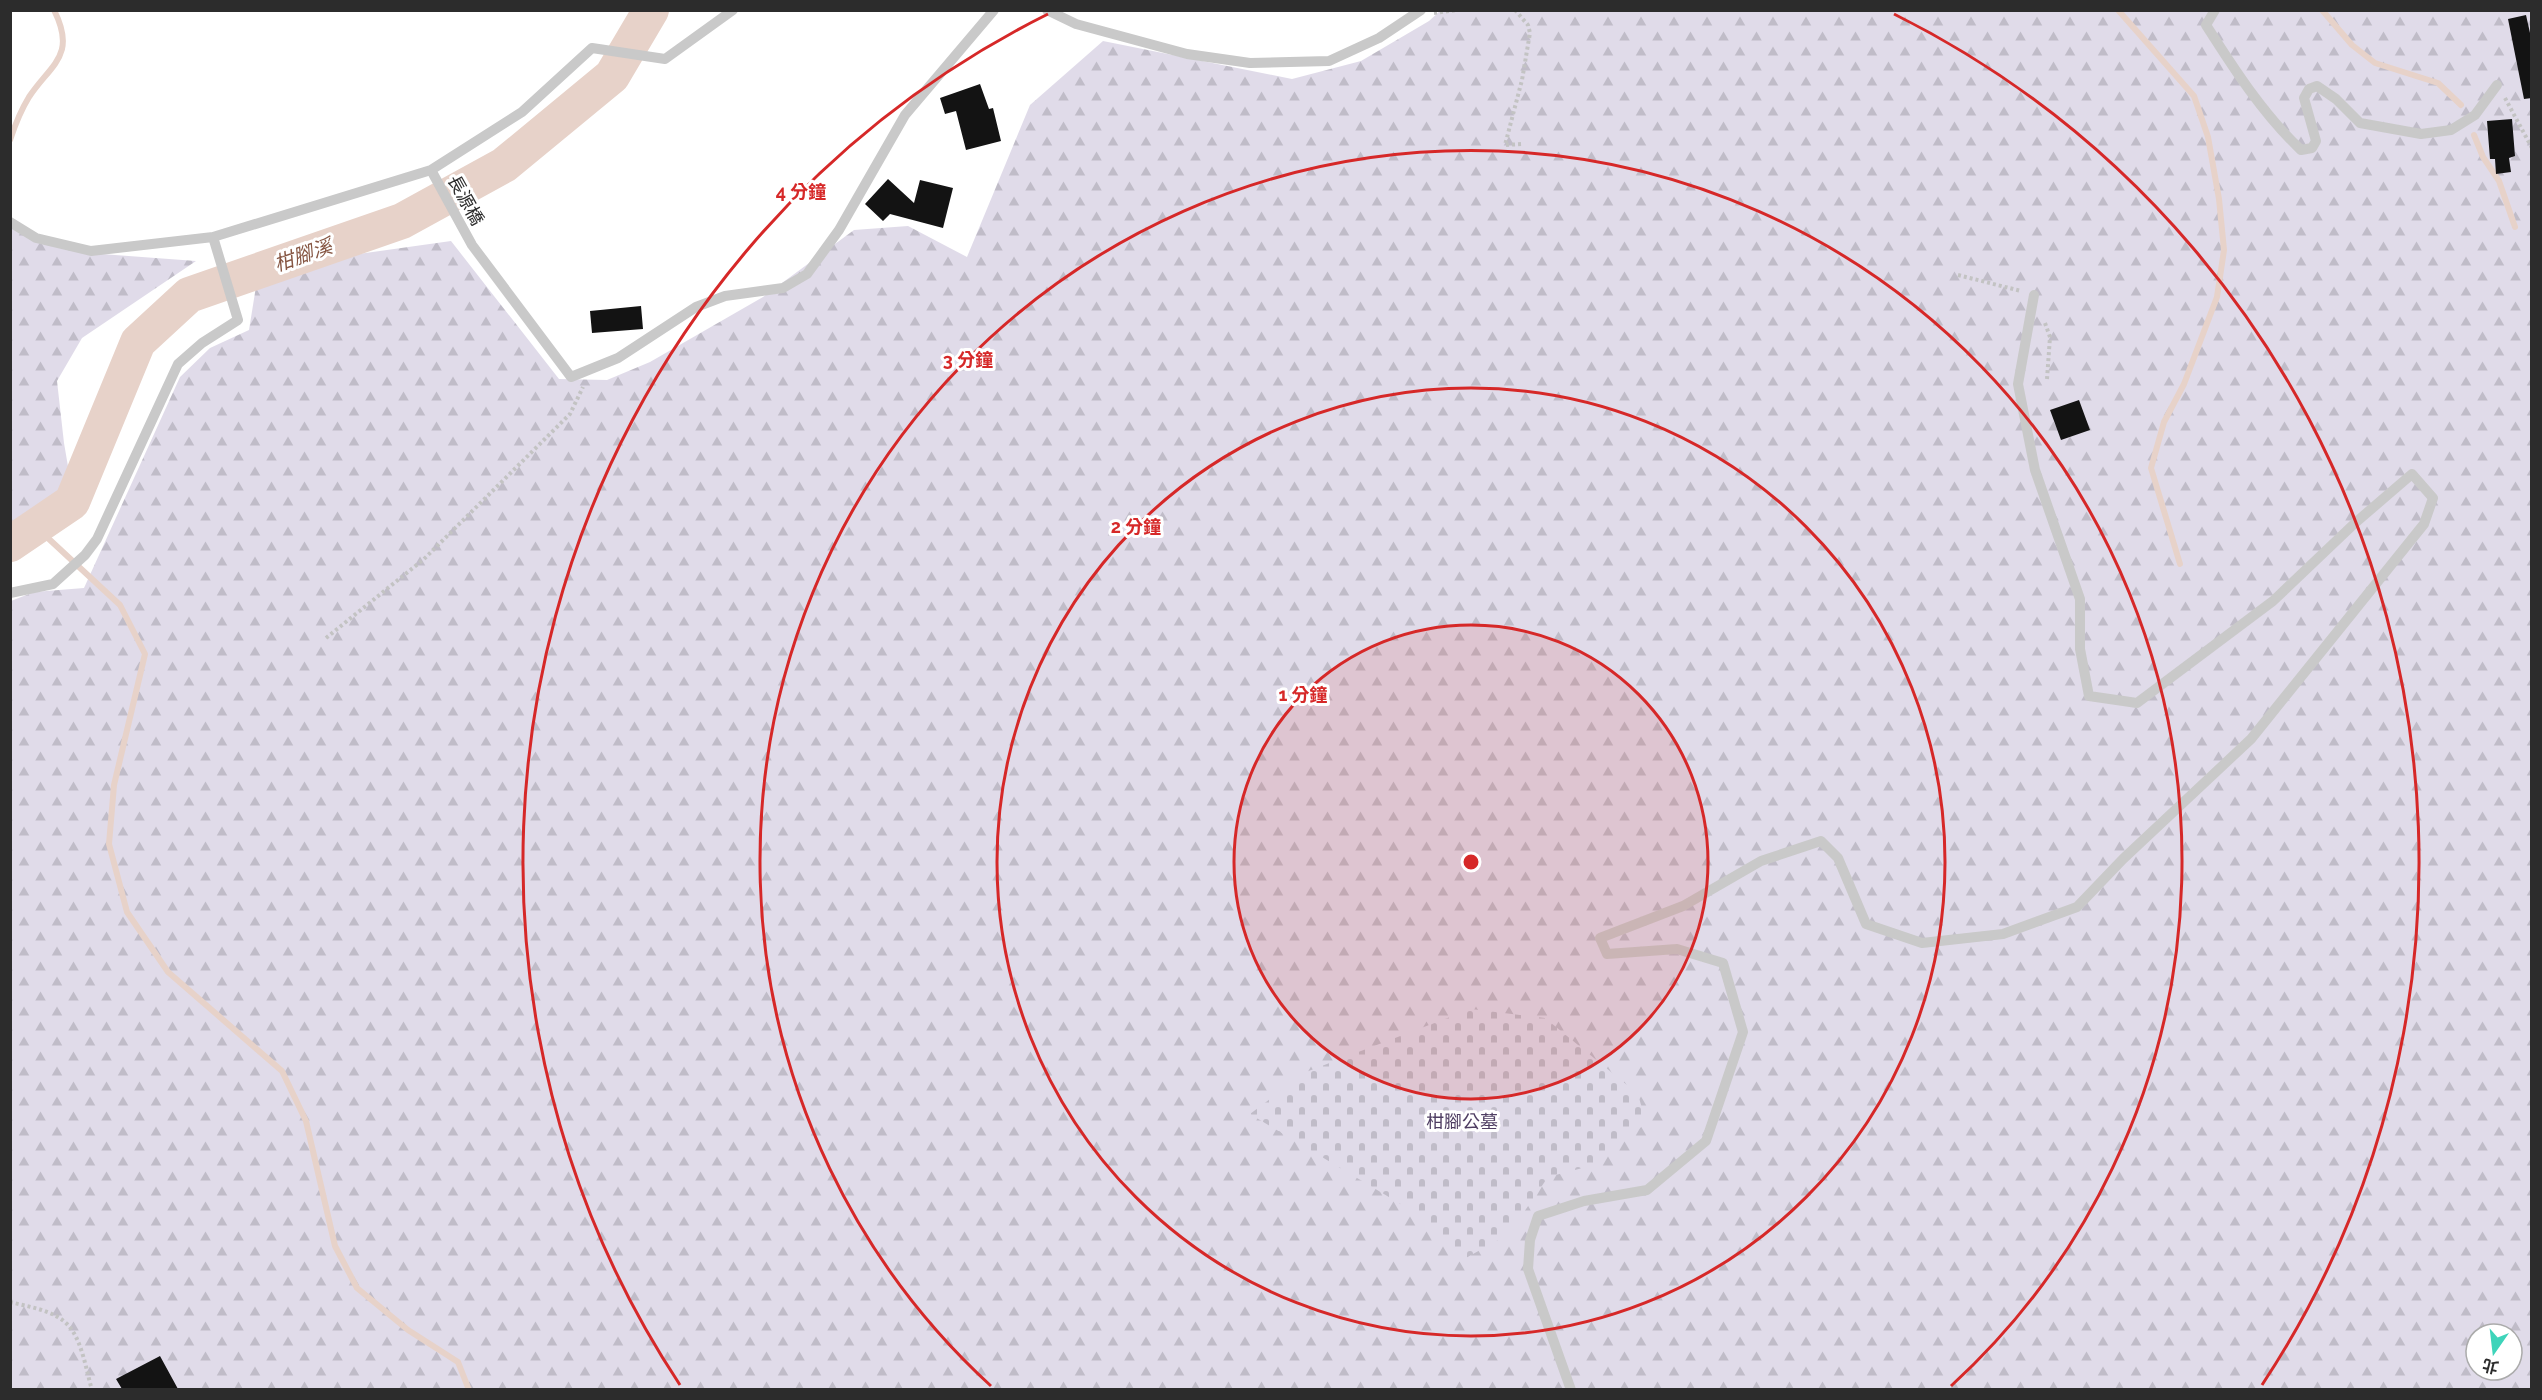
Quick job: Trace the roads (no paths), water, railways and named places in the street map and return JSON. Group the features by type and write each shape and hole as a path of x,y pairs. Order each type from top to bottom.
{"lane":[{"path":"10,222 36,238 91,251 213,237 431,170 522,112 592,48 665,59 734,10"},
{"name":"長源橋","path":"431,170 472,245 571,377 618,358 696,307 725,296 783,288 807,274 839,230 905,115 994,10"},
{"path":"1047,10 1076,24 1175,51 1250,63 1329,61 1379,38 1421,10"},
{"path":"2215,10 2206,25 2238,75 2284,134 2301,150 2312,148 2316,141 2304,98 2309,89 2317,86 2336,99 2360,123 2421,134 2451,130 2475,115 2497,85"},
{"path":"10,593 53,584 85,555 97,539 177,364 202,343 237,320 213,237"},
{"path":"1571,1389 1528,1269 1530,1240 1538,1216 1584,1201 1647,1190 1706,1141 1743,1032 1723,963 1677,950 1607,954 1600,938 1683,906 1761,861 1821,841 1838,858 1866,924 1922,943 2003,934 2077,907 2123,859 2250,740 2424,524 2433,498 2412,474 2355,523 2273,601 2137,703 2089,696 2080,649 2080,600 2035,470 2018,384 2034,295"}],"waterway":[{"path":"10,140 26,102 53,67 62,49 63,38 54,10"},
{"name":"柑腳溪","path":"10,544 72,502 138,342 189,295 402,221 504,165 612,76 651,10"},
{"path":"2118,10 2194,96 2208,137 2219,199 2224,250 2217,297 2184,384 2164,422 2151,468 2180,564"},
{"path":"2322,10 2352,45 2375,63 2438,83 2461,105"},
{"path":"2474,135 2483,157 2499,181 2515,227"},
{"path":"36,527 120,605 145,654 114,785 109,844 127,912 168,972 282,1071 306,1121 335,1246 357,1288 408,1330 458,1362 469,1390"}],"park label":[{"name":"柑腳公墓","path":"1462,1121"}]}
